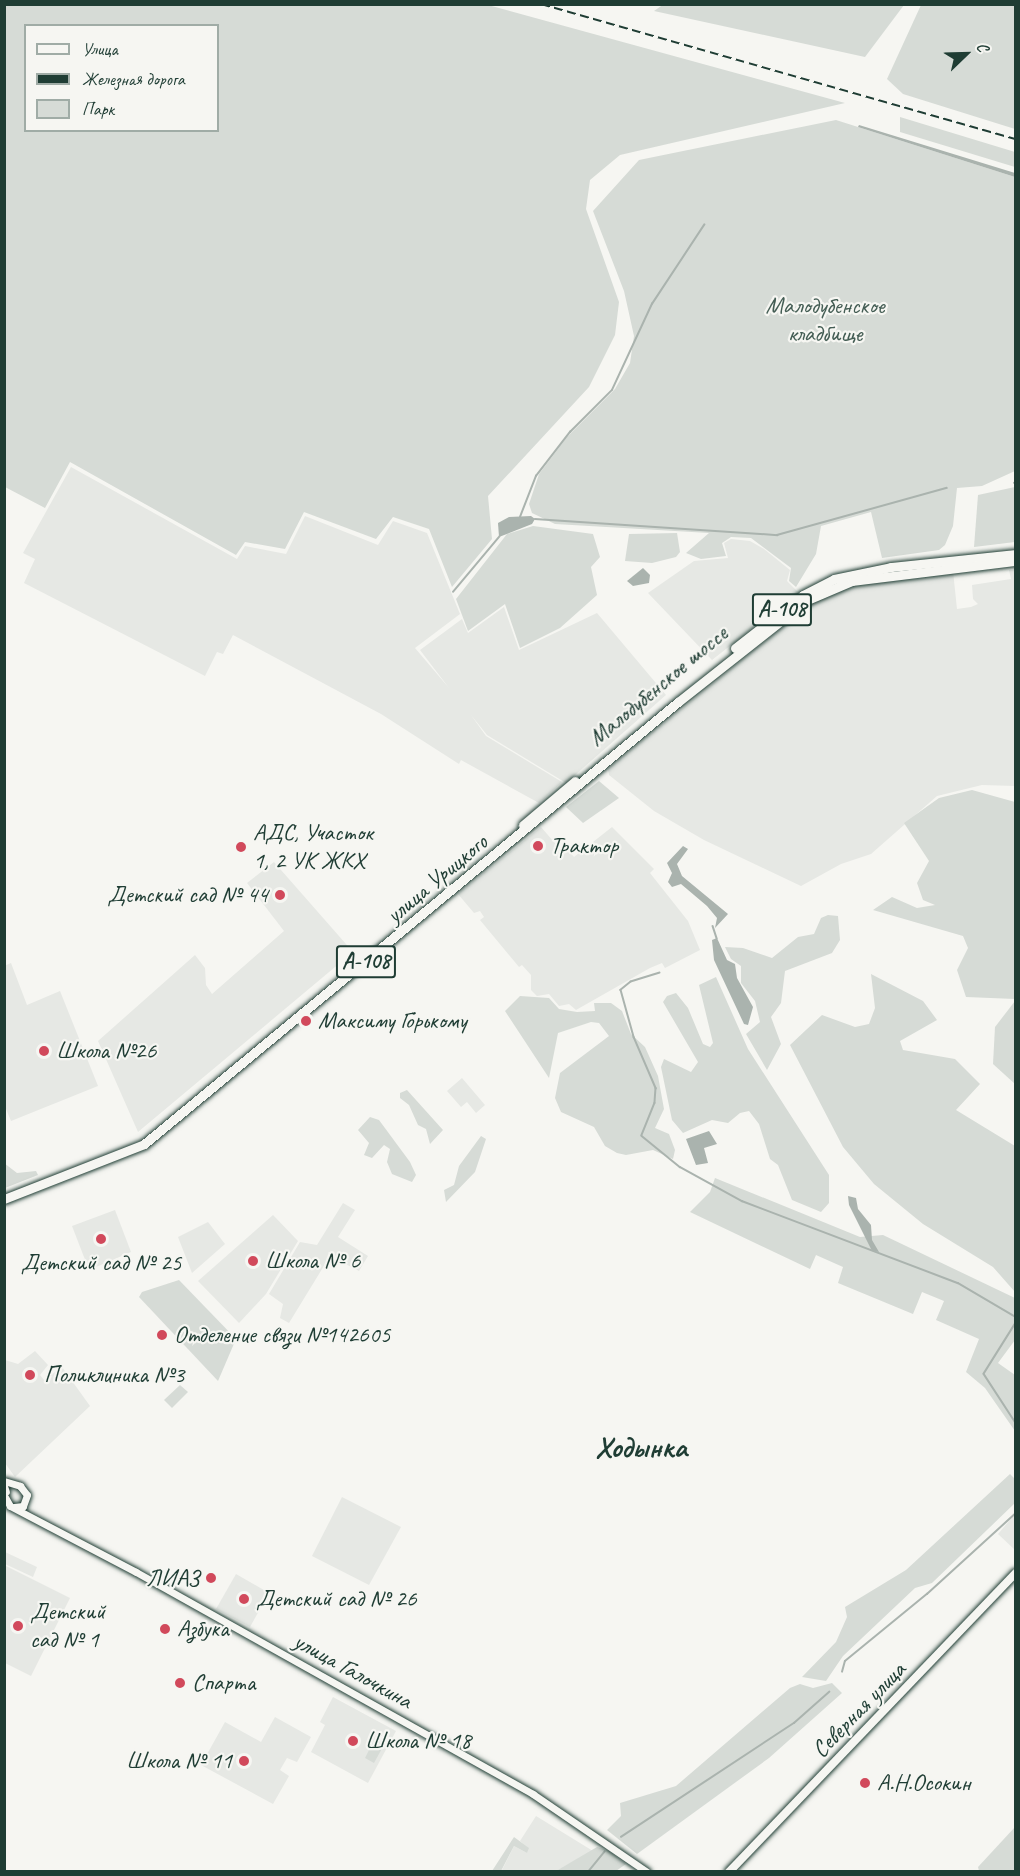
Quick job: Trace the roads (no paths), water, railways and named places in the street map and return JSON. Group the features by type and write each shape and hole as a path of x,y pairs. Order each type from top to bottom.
{"highway":[{"name":"Малодубенское шоссе","path":"596,768 762,626 819,585 868,571 1016,554"},
{"name":"Малодубенское шоссе","path":"596,768 765,631 822,591 869,577 1016,561"},
{"name":"улица Урицкого","path":"4,1199 131,1150 596,768"}],"main road":[{"name":"Северная улица","path":"729,1872 1016,1573"}],"street":[{"path":"4,1481 24,1489 33,1515"},
{"path":"14,1485 5,1493 10,1507 22,1506 27,1498"},
{"name":"улица Галочкина","path":"10,1507 33,1515 533,1794 647,1872"}],"waterway":[{"path":"520,517 536,476 570,432 612,390 652,304 704,225"},
{"path":"535,519 777,535 947,488"},
{"path":"453,592 499,537"},
{"path":"713,926 717,938"},
{"path":"660,973 631,982 621,990 634,1037 656,1088 655,1103 642,1136 680,1167 742,1201 958,1283 1016,1317"},
{"path":"1016,1323 984,1374 1016,1423"},
{"path":"842,1672 845,1661 927,1594 1016,1513"},
{"path":"621,1837 794,1723 829,1692"},
{"path":"588,1872 604,1852"}],"railway":[{"path":"541,4 1016,139"}],"place":[{"name":"Трактор","path":"538,846"},
{"name":"АДС, Участок 1, 2 УК ЖКХ","path":"241,847"},
{"name":"Детский сад № 44","path":"280,895"},
{"name":"Максиму Горькому","path":"306,1021"},
{"name":"Школа №26","path":"44,1051"},
{"name":"Детский сад № 25","path":"101,1239"},
{"name":"Школа № 6","path":"253,1261"},
{"name":"Отделение связи №142605","path":"162,1335"},
{"name":"Поликлиника №3","path":"30,1375"},
{"name":"ЛИАЗ","path":"211,1578"},
{"name":"Детский сад № 26","path":"244,1599"},
{"name":"Детский сад № 1","path":"18,1626"},
{"name":"Азбука","path":"165,1629"},
{"name":"Спарта","path":"180,1683"},
{"name":"Школа № 18","path":"353,1741"},
{"name":"Школа № 11","path":"244,1761"},
{"name":"А.Н.Осокин","path":"865,1783"}],"district":[{"name":"Ходынка","path":"641,1447"}],"park label":[{"name":"Малодубенское кладбище","path":"825,320"}]}
